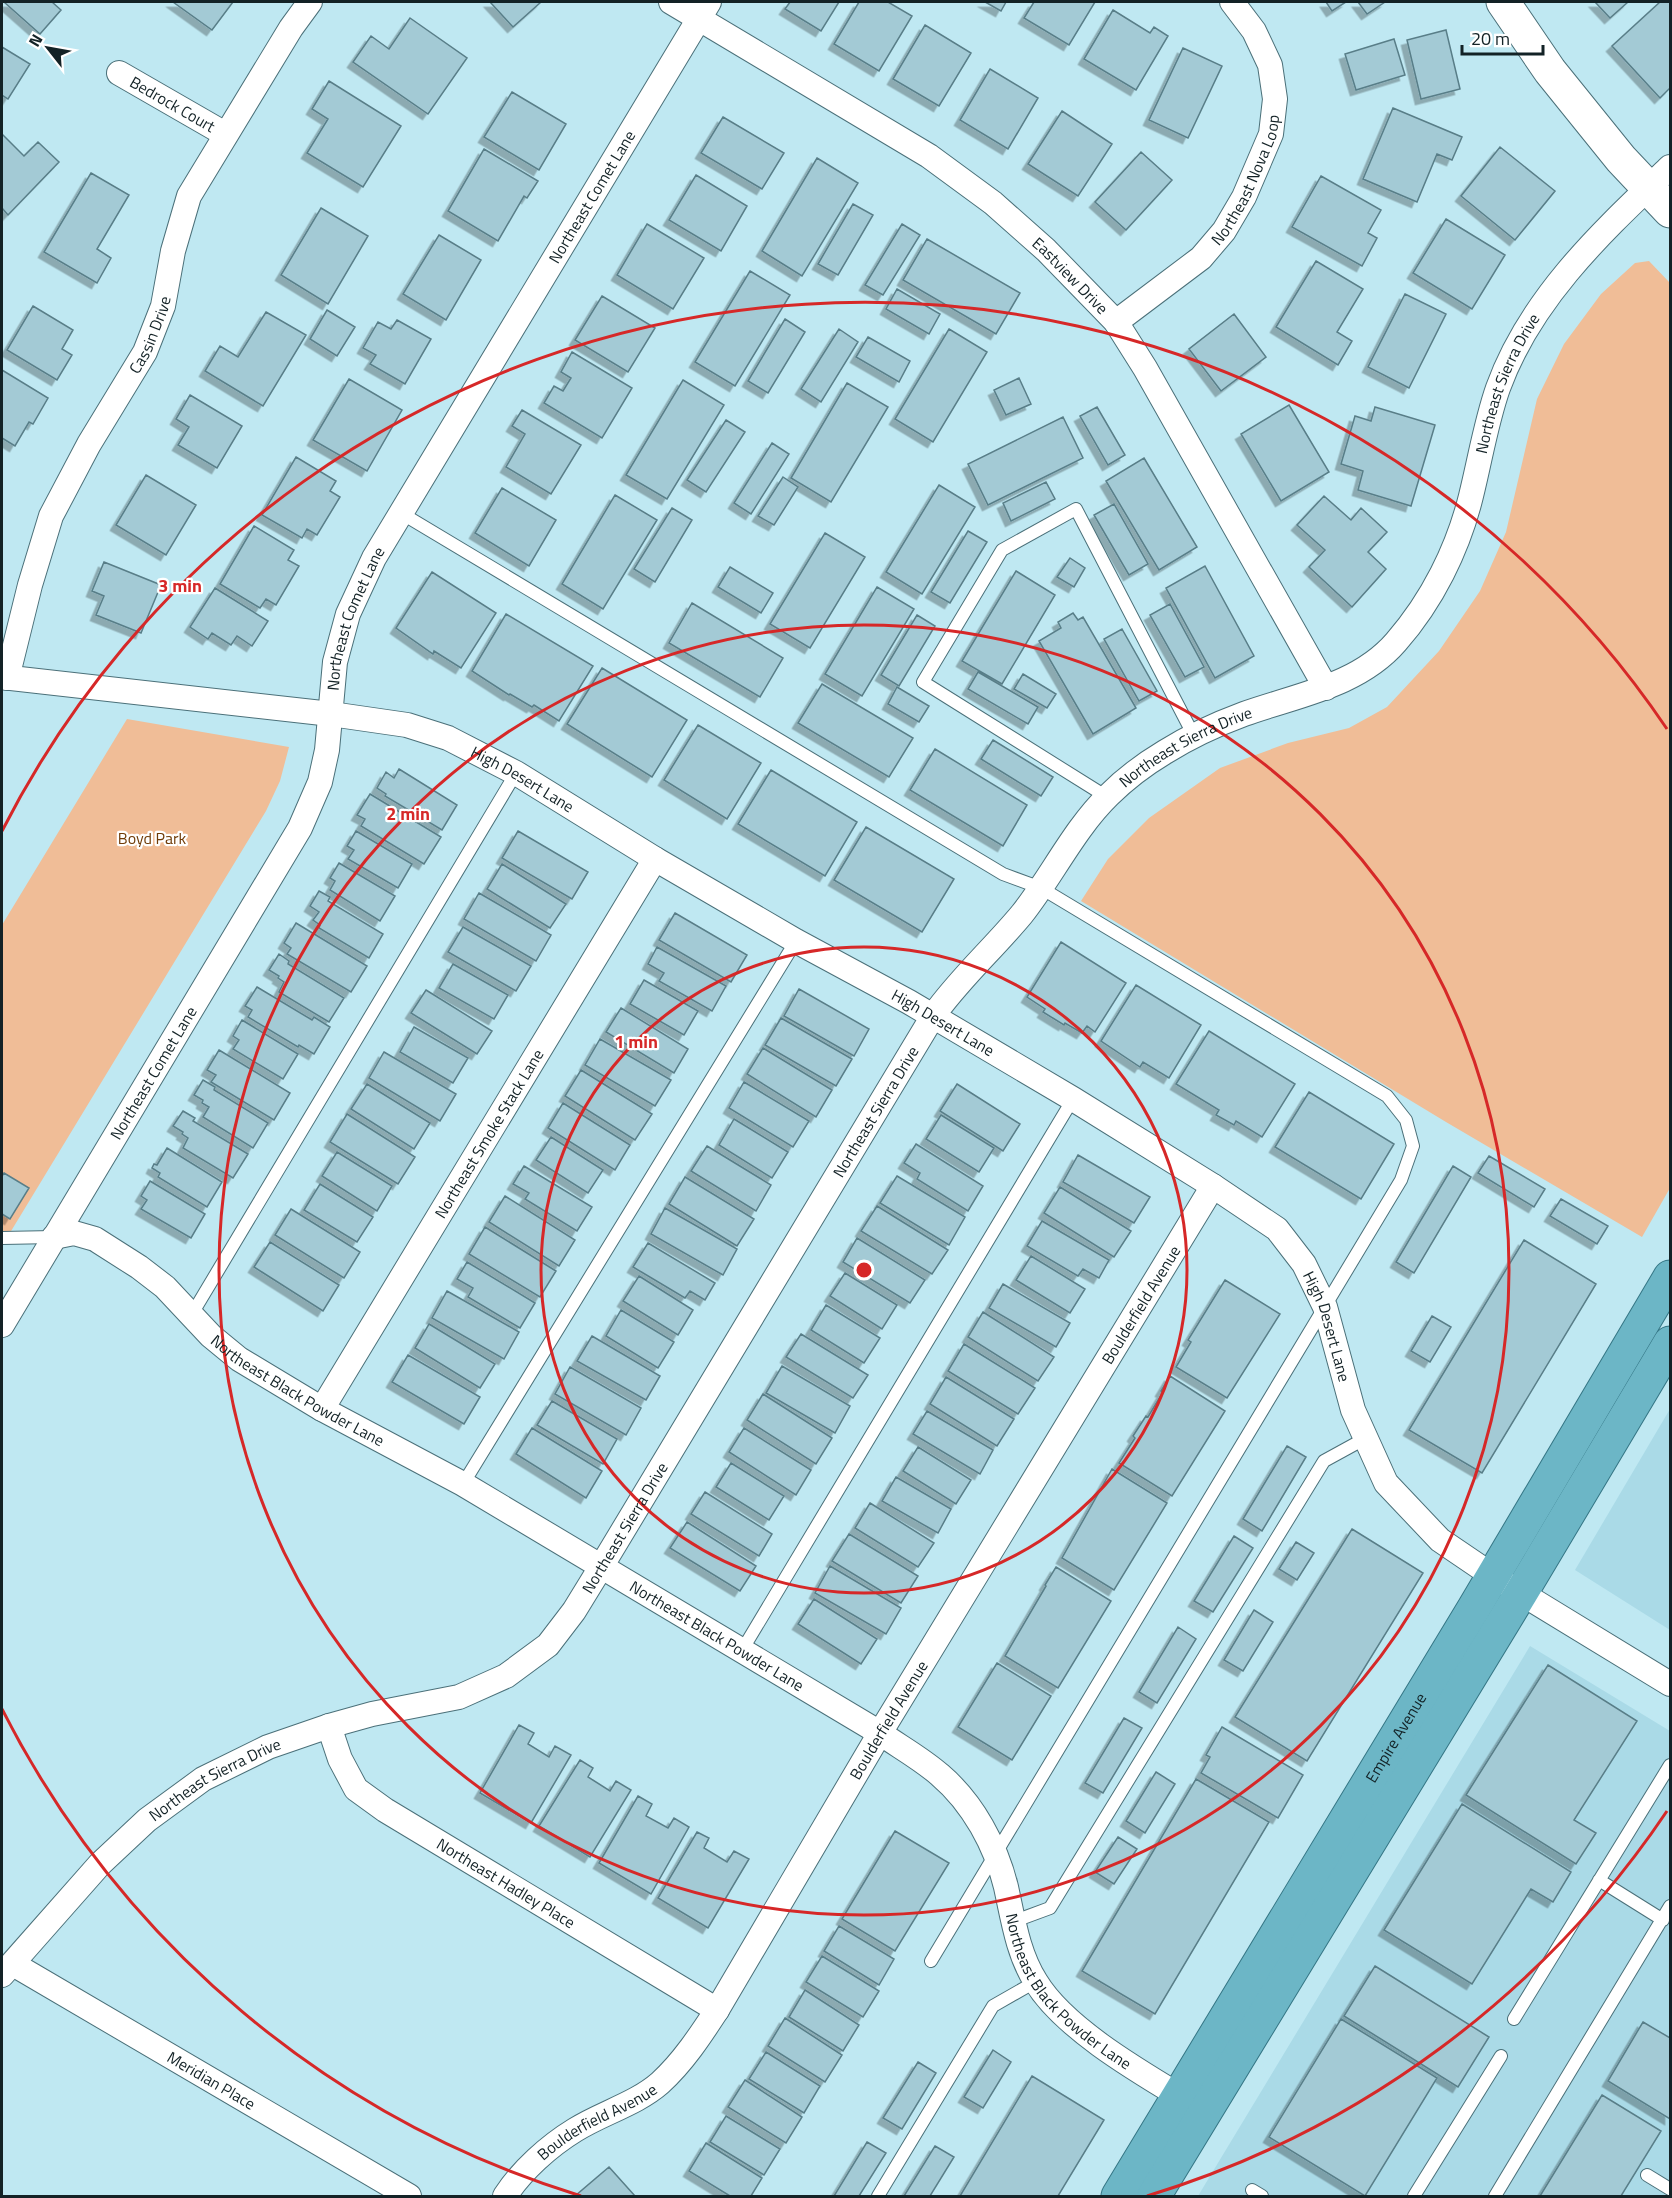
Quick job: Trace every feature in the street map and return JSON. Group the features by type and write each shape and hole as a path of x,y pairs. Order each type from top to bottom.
{"highway":[{"name":"Empire Avenue","path":"1154,2196 1192,2103 1493,1576 1671,1277"},
{"name":"Empire Avenue","path":"1118,2196 1192,2103 1521,1593 1671,1343"}],"main road":[{"path":"1503,2 1550,71 1621,159 1659,177 1671,212"}],"street":[{"name":"Cassin Drive","path":"4,678 51,516 89,444 144,352 163,306 172,251 189,196 291,28 310,2"},
{"name":"Eastview Drive","path":"671,2 704,10 929,156 993,203 1047,250 1116,322 1326,688"},
{"name":"Northeast Nova Loop","path":"1116,322 1201,258 1224,231 1244,196 1271,134 1275,99 1270,65 1254,31 1232,2"},
{"name":"Northeast Comet Lane","path":"2,1325 300,828 320,782 327,750 335,662 348,614 374,558 704,10"},
{"name":"Bedrock Court","path":"119,73 225,134"},
{"name":"Northeast Sierra Drive","path":"7,1969 100,1864 147,1820 203,1779 268,1747 329,1726 372,1714 459,1697 506,1676 548,1645 574,1611 933,1016 952,989 1003,936 1107,797 1140,769 1194,736 1243,715 1326,688 1365,669 1395,644 1429,598 1452,551 1467,510 1498,387 1523,333 1553,288 1589,246 1659,177"},
{"name":"High Desert Lane","path":"4,678 331,714 407,725 448,738 516,773 655,859 933,1016 1073,1099 1213,1186 1277,1229 1304,1264 1325,1307 1353,1410 1386,1483 1440,1540 1493,1576 1671,1684"},
{"name":"Northeast Smoke Stack Lane","path":"322,1408 655,859"},
{"name":"Boulderfield Avenue","path":"505,2196 536,2160 575,2130 622,2106 659,2083 691,2049 717,2010 880,1734 1213,1186"},
{"name":"Northeast Black Powder Lane","path":"54,1237 75,1233 95,1239 165,1287 211,1336 239,1359 322,1408 464,1484 880,1734 940,1775 972,1810 996,1855 1006,1888 1012,1922 1035,1982 1059,2011 1093,2039 1192,2103"},
{"name":"Northeast Hadley Place","path":"329,1726 340,1759 356,1789 385,1810 717,2010"},
{"name":"Meridian Place","path":"7,1969 409,2196"}],"lane":[{"path":"1107,797 923,682 1002,550 1076,509 1194,736"},
{"path":"401,513 1003,874 1041,888 1387,1096 1406,1120 1413,1146 1401,1180 932,1961"},
{"path":"192,1314 516,773"},
{"path":"464,1484 796,940"},
{"path":"741,1652 1073,1099"},
{"path":"2,1238 54,1237"},
{"path":"1012,1922 1050,1908 1324,1461 1366,1438"},
{"path":"1514,2019 1671,1765"},
{"path":"1599,1880 1663,1920"},
{"path":"1495,2196 1671,1906"},
{"path":"878,2196 993,2006 1035,1982"},
{"path":"1414,2196 1501,2056"},
{"path":"1647,2175 1671,2189"}],"shaded area":[{"path":"1670,1409 1670,1630 1575,1570"},
{"path":"1530,1646 1670,1731 1670,2196 1198,2196"}],"green space":[{"path":"1649,261 1670,283 1670,1188 1642,1237 1446,1122 1081,901 1108,859 1149,818 1220,768 1288,743 1349,728 1387,707 1439,651 1480,591 1506,532 1537,399 1564,344 1601,294 1635,263"},
{"name":"Boyd Park","path":"127,719 289,747 280,781 266,811 2,1246 2,925"}],"building":[{"path":"4,2 52,2 61,10 40,34"},
{"path":"173,2 233,2 212,30"},
{"path":"490,2 541,2 513,27"},
{"path":"790,2 839,2 821,31 785,9"},
{"path":"859,2 888,2 912,16 879,71 834,44"},
{"path":"985,2 1006,2 1001,11"},
{"path":"1034,2 1095,2 1069,45 1024,18"},
{"path":"1326,2 1346,2 1332,11"},
{"path":"1358,2 1385,2 1367,14"},
{"path":"1595,2 1628,2 1610,18"},
{"path":"1660,2 1670,2 1670,88 1660,98 1612,46"},
{"path":"1113,10 1150,33 1154,27 1168,36 1136,90 1084,59"},
{"path":"410,18 467,58 428,114 353,62 371,36 389,49"},
{"path":"925,25 971,53 939,106 893,79"},
{"path":"1446,30 1460,89 1421,99 1407,40"},
{"path":"1394,39 1405,75 1356,90 1345,54"},
{"path":"2,47 30,64 8,99 2,95"},
{"path":"1183,48 1222,66 1188,138 1149,120"},
{"path":"990,69 1038,98 1008,149 960,120"},
{"path":"329,81 401,126 363,187 307,153 328,119 312,109"},
{"path":"512,92 566,124 539,170 484,137"},
{"path":"1393,108 1462,137 1452,160 1437,154 1417,202 1363,179"},
{"path":"1062,111 1112,144 1078,196 1028,164"},
{"path":"723,117 784,153 762,189 701,153"},
{"path":"2,134 24,156 38,142 59,162 8,215 2,208"},
{"path":"1500,147 1555,191 1515,240 1461,196"},
{"path":"484,149 538,181 527,198 524,196 498,241 448,211"},
{"path":"1141,152 1172,180 1126,230 1095,202"},
{"path":"817,158 858,183 802,276 762,251"},
{"path":"91,173 129,195 97,249 111,258 97,283 44,252"},
{"path":"696,175 747,206 721,251 669,220"},
{"path":"1321,176 1381,210 1368,233 1377,238 1362,266 1292,227"},
{"path":"853,204 873,215 838,275 818,264"},
{"path":"321,208 368,236 328,304 281,275"},
{"path":"1446,219 1505,255 1472,309 1413,273"},
{"path":"647,224 704,258 673,309 617,275"},
{"path":"902,224 920,235 883,295 865,285"},
{"path":"439,235 481,260 446,320 403,294"},
{"path":"927,239 1020,293 996,334 903,280"},
{"path":"1316,261 1363,289 1337,332 1352,341 1338,365 1276,327"},
{"path":"750,271 790,295 735,386 695,362"},
{"path":"897,289 940,314 929,334 886,309"},
{"path":"1405,294 1446,314 1409,388 1368,367"},
{"path":"602,296 655,328 628,372 575,340"},
{"path":"33,306 73,330 62,349 72,355 57,380 7,350"},
{"path":"327,310 355,327 337,356 310,339"},
{"path":"266,312 306,335 263,406 205,371 220,346 238,357"},
{"path":"1234,314 1266,357 1221,391 1189,349"},
{"path":"785,319 805,332 768,393 748,381"},
{"path":"397,320 431,339 405,384 370,364 376,355 363,348 378,322 391,329"},
{"path":"839,329 858,342 821,402 801,389"},
{"path":"949,329 987,352 933,442 895,419"},
{"path":"868,337 910,361 899,382 856,357"},
{"path":"572,352 632,388 602,438 544,403 554,386 563,391 571,378 561,372"},
{"path":"2,370 48,398 33,424 29,422 15,446 2,438"},
{"path":"1019,378 1031,404 1006,415 994,390"},
{"path":"349,379 402,410 367,471 313,440"},
{"path":"683,380 724,405 667,499 626,475"},
{"path":"847,383 888,407 831,502 791,478"},
{"path":"190,395 242,426 217,468 178,445 189,427 176,419"},
{"path":"1289,405 1329,472 1281,501 1241,434"},
{"path":"1097,407 1125,455 1108,465 1080,416"},
{"path":"1375,407 1435,425 1411,506 1358,490 1363,471 1341,464 1355,416 1371,421"},
{"path":"522,410 581,445 551,494 506,467 525,434 512,426"},
{"path":"1063,417 1083,458 988,505 968,464"},
{"path":"726,420 745,432 706,492 687,480"},
{"path":"772,443 789,454 751,514 734,503"},
{"path":"296,457 336,481 330,491 340,497 317,535 307,529 302,538 262,515"},
{"path":"1144,458 1197,547 1159,570 1106,481"},
{"path":"146,475 196,505 166,555 116,525"},
{"path":"783,477 798,487 774,525 758,516"},
{"path":"1046,482 1055,499 1011,521 1003,503"},
{"path":"939,485 975,507 922,594 886,572"},
{"path":"502,488 556,520 529,566 475,533"},
{"path":"615,495 657,520 603,609 562,584"},
{"path":"1324,496 1351,520 1361,508 1387,532 1368,552 1386,569 1352,607 1309,567 1325,550 1297,525"},
{"path":"1114,504 1148,564 1129,575 1094,515"},
{"path":"672,508 692,520 655,582 634,569"},
{"path":"254,526 294,550 288,560 299,566 276,605 266,599 260,608 220,584"},
{"path":"968,531 987,542 950,603 931,592"},
{"path":"825,533 865,557 810,648 770,624"},
{"path":"1070,558 1085,568 1074,587 1057,577"},
{"path":"104,562 161,585 141,633 96,615 104,596 92,591"},
{"path":"1205,566 1254,656 1215,678 1166,588"},
{"path":"730,567 773,593 761,613 718,587"},
{"path":"1016,571 1055,595 1002,684 962,661"},
{"path":"432,572 496,613 461,668 434,651 433,654 396,628"},
{"path":"877,587 914,609 862,696 825,674"},
{"path":"215,588 268,621 252,646 237,636 231,645 212,633 208,639 190,627"},
{"path":"692,603 783,658 760,697 669,643"},
{"path":"1170,604 1204,667 1185,677 1150,615"},
{"path":"1073,613 1078,620 1083,617 1136,708 1093,734 1039,641 1061,628 1058,622"},
{"path":"506,614 593,666 559,721 534,705 532,707 509,695 472,671"},
{"path":"917,615 935,626 899,686 881,675"},
{"path":"1122,629 1157,691 1139,701 1104,639"},
{"path":"602,668 687,720 652,777 567,724"},
{"path":"978,672 1038,707 1028,724 968,689"},
{"path":"1023,674 1056,694 1047,708 1014,689"},
{"path":"822,684 913,738 889,777 798,723"},
{"path":"897,687 929,706 919,722 888,704"},
{"path":"698,725 761,763 727,819 664,780"},
{"path":"993,740 1053,777 1041,796 981,759"},
{"path":"935,749 1027,805 1003,846 910,790"},
{"path":"399,769 457,805 442,830 385,796 386,794 377,788 386,772 394,778"},
{"path":"771,770 857,822 825,876 738,824"},
{"path":"370,794 441,837 424,864 361,826 365,819 357,815"},
{"path":"866,827 954,879 922,932 834,880"},
{"path":"356,831 412,864 398,888 348,859 354,850 347,846"},
{"path":"518,831 588,872 572,899 502,858"},
{"path":"339,863 395,896 380,921 330,890 335,881 330,878"},
{"path":"502,864 566,904 550,928 487,889"},
{"path":"319,891 330,897 328,901 383,934 369,958 319,928 320,925 313,920 319,912 310,906"},
{"path":"479,893 551,935 536,961 464,919"},
{"path":"675,913 747,955 731,982 659,940"},
{"path":"296,923 367,966 351,992 287,954 291,948 284,943"},
{"path":"463,927 531,966 516,991 448,952"},
{"path":"1061,942 1126,983 1095,1032 1087,1026 1082,1033 1065,1023 1064,1025 1043,1012 1045,1009 1027,997"},
{"path":"657,947 726,986 712,1011 659,981 664,973 648,964"},
{"path":"279,954 289,961 288,964 344,998 329,1022 279,992 284,982 269,970"},
{"path":"453,964 508,995 494,1019 439,988"},
{"path":"644,980 698,1011 684,1035 630,1004"},
{"path":"1136,985 1201,1025 1169,1078 1143,1062 1140,1067 1101,1041"},
{"path":"257,987 312,1020 314,1017 330,1027 314,1054 248,1017 252,1010 245,1006"},
{"path":"799,989 869,1029 854,1056 784,1016"},
{"path":"426,990 492,1031 477,1054 411,1013"},
{"path":"621,1008 688,1049 674,1073 606,1032"},
{"path":"781,1018 852,1059 836,1086 765,1045"},
{"path":"242,1020 298,1054 283,1079 233,1049 239,1040 233,1036"},
{"path":"414,1027 468,1058 453,1083 400,1052"},
{"path":"1209,1031 1295,1084 1262,1137 1236,1121 1234,1125 1216,1115 1219,1110 1176,1084"},
{"path":"600,1039 671,1080 655,1106 585,1065"},
{"path":"763,1048 832,1090 816,1117 747,1074"},
{"path":"219,1050 290,1093 274,1120 211,1082 216,1075 207,1070"},
{"path":"384,1052 456,1094 440,1121 369,1078"},
{"path":"581,1070 652,1114 635,1140 565,1096"},
{"path":"203,1080 215,1087 214,1090 268,1123 253,1148 203,1117 209,1107 194,1095"},
{"path":"744,1082 809,1121 793,1147 729,1108"},
{"path":"367,1084 430,1123 414,1149 351,1109"},
{"path":"957,1084 1020,1124 1003,1151 940,1111"},
{"path":"1309,1092 1394,1144 1361,1199 1275,1147"},
{"path":"563,1103 630,1145 615,1170 548,1128"},
{"path":"183,1111 195,1118 193,1121 248,1154 233,1178 183,1148 188,1138 173,1126"},
{"path":"347,1114 415,1157 398,1184 330,1142"},
{"path":"941,1115 994,1148 979,1172 926,1139"},
{"path":"734,1119 788,1152 772,1178 719,1145"},
{"path":"551,1137 603,1170 588,1193 536,1160"},
{"path":"916,1144 983,1186 968,1211 917,1179 920,1173 904,1163"},
{"path":"707,1146 771,1185 756,1211 691,1171"},
{"path":"167,1148 222,1182 207,1207 158,1177 160,1173 152,1168 154,1164 157,1165"},
{"path":"337,1152 392,1186 377,1211 322,1176"},
{"path":"1078,1155 1150,1197 1134,1223 1063,1182"},
{"path":"1489,1156 1545,1189 1534,1207 1478,1173"},
{"path":"524,1166 592,1207 577,1231 525,1199 529,1193 513,1184"},
{"path":"1453,1166 1471,1177 1414,1273 1396,1262"},
{"path":"4,1173 29,1188 10,1219 2,1214 2,1176"},
{"path":"897,1176 965,1217 949,1245 880,1203"},
{"path":"685,1177 754,1219 737,1246 669,1204"},
{"path":"150,1181 205,1214 191,1238 141,1209 147,1200 141,1196"},
{"path":"320,1184 373,1217 357,1242 304,1210"},
{"path":"1060,1187 1131,1231 1114,1257 1044,1213"},
{"path":"505,1196 575,1240 559,1266 489,1222"},
{"path":"1561,1199 1608,1226 1597,1244 1550,1216"},
{"path":"877,1206 948,1250 932,1274 861,1231"},
{"path":"665,1208 737,1249 723,1275 651,1234"},
{"path":"291,1209 360,1252 344,1278 275,1235"},
{"path":"1042,1221 1109,1260 1099,1278 1083,1269 1078,1276 1027,1246"},
{"path":"485,1227 556,1271 540,1297 469,1254"},
{"path":"857,1238 925,1280 910,1303 843,1262"},
{"path":"1524,1240 1596,1284 1482,1473 1409,1430"},
{"path":"270,1242 339,1285 323,1311 254,1267"},
{"path":"648,1243 715,1283 705,1300 690,1291 685,1298 633,1267"},
{"path":"1031,1256 1085,1289 1070,1313 1016,1280"},
{"path":"467,1262 535,1303 520,1328 468,1297 473,1288 457,1279"},
{"path":"845,1273 897,1305 882,1329 830,1296"},
{"path":"639,1276 693,1310 678,1335 623,1301"},
{"path":"1225,1280 1280,1314 1227,1398 1176,1367 1191,1342 1188,1340"},
{"path":"1003,1284 1070,1323 1056,1347 989,1308"},
{"path":"447,1291 519,1332 504,1359 432,1318"},
{"path":"826,1305 880,1338 864,1363 811,1330"},
{"path":"621,1310 674,1342 658,1368 606,1336"},
{"path":"983,1312 1054,1357 1038,1381 968,1337"},
{"path":"1432,1316 1451,1327 1430,1362 1411,1351"},
{"path":"429,1324 495,1364 480,1388 415,1348"},
{"path":"801,1334 868,1375 853,1398 786,1357"},
{"path":"592,1336 660,1376 646,1400 577,1361"},
{"path":"964,1344 1035,1388 1018,1414 948,1371"},
{"path":"408,1355 480,1397 464,1424 392,1382"},
{"path":"782,1366 850,1406 835,1433 766,1393"},
{"path":"570,1367 641,1408 626,1435 555,1394"},
{"path":"1170,1376 1225,1411 1172,1496 1119,1463 1135,1438 1133,1436 1163,1392 1161,1391"},
{"path":"946,1377 1014,1419 997,1446 930,1404"},
{"path":"763,1394 832,1438 816,1464 747,1420"},
{"path":"552,1401 617,1439 603,1464 537,1425"},
{"path":"927,1411 993,1450 980,1474 913,1434"},
{"path":"532,1428 602,1471 586,1498 516,1454"},
{"path":"744,1428 811,1470 796,1495 729,1452"},
{"path":"1287,1446 1306,1457 1262,1531 1243,1519"},
{"path":"918,1447 971,1480 956,1504 903,1471"},
{"path":"731,1463 784,1496 769,1520 716,1487"},
{"path":"1112,1469 1167,1503 1114,1590 1062,1558"},
{"path":"896,1477 951,1509 938,1533 882,1501"},
{"path":"705,1492 772,1534 759,1556 691,1514"},
{"path":"870,1503 934,1543 918,1567 855,1528"},
{"path":"687,1522 756,1566 740,1591 670,1548"},
{"path":"1352,1529 1423,1573 1307,1761 1235,1717"},
{"path":"849,1534 918,1576 901,1603 832,1561"},
{"path":"1234,1536 1253,1548 1213,1612 1194,1601"},
{"path":"1296,1542 1314,1553 1297,1580 1279,1569"},
{"path":"830,1566 901,1608 886,1634 815,1593"},
{"path":"1056,1567 1111,1601 1058,1688 1005,1656"},
{"path":"814,1599 877,1639 861,1664 798,1624"},
{"path":"1254,1610 1273,1622 1243,1671 1224,1660"},
{"path":"1178,1627 1196,1639 1157,1703 1139,1692"},
{"path":"997,1663 1051,1696 1012,1760 958,1727"},
{"path":"1548,1665 1637,1721 1574,1820 1596,1833 1576,1864 1466,1795"},
{"path":"1124,1718 1142,1728 1103,1793 1085,1783"},
{"path":"519,1725 534,1733 528,1744 549,1757 555,1746 571,1755 531,1823 480,1793"},
{"path":"1222,1727 1303,1775 1278,1818 1201,1773 1210,1757 1206,1755"},
{"path":"580,1760 593,1768 588,1777 610,1791 616,1781 631,1790 590,1857 539,1826"},
{"path":"1156,1772 1175,1784 1145,1833 1126,1821"},
{"path":"1196,1779 1269,1822 1155,2014 1082,1971"},
{"path":"638,1796 652,1804 646,1816 668,1828 674,1818 689,1827 651,1894 599,1863"},
{"path":"1462,1804 1571,1872 1553,1902 1531,1889 1472,1984 1384,1930"},
{"path":"895,1831 949,1863 895,1951 842,1919"},
{"path":"697,1832 709,1838 704,1848 727,1862 734,1851 749,1859 708,1928 658,1898"},
{"path":"1118,1837 1137,1849 1114,1884 1095,1872"},
{"path":"839,1926 894,1959 879,1985 824,1951"},
{"path":"822,1956 879,1991 863,2017 806,1982"},
{"path":"1375,1966 1489,2037 1458,2087 1344,2016"},
{"path":"805,1990 859,2025 843,2051 789,2017"},
{"path":"785,2018 842,2055 825,2082 768,2046"},
{"path":"1341,2019 1437,2078 1365,2196 1269,2137"},
{"path":"1643,2022 1670,2038 1670,2119 1608,2081"},
{"path":"993,2050 1011,2062 983,2108 964,2097"},
{"path":"766,2052 820,2086 804,2113 749,2079"},
{"path":"918,2062 936,2073 902,2129 883,2118"},
{"path":"1032,2076 1104,2120 1058,2196 960,2196"},
{"path":"745,2080 802,2117 786,2143 728,2107"},
{"path":"1602,2095 1661,2131 1621,2196 1540,2196"},
{"path":"726,2116 780,2149 764,2175 710,2142"},
{"path":"867,2142 886,2153 859,2196 834,2196"},
{"path":"706,2143 762,2178 751,2196 730,2196 689,2171"},
{"path":"935,2146 954,2157 930,2196 904,2196"},
{"path":"609,2167 635,2196 575,2196"}]}
